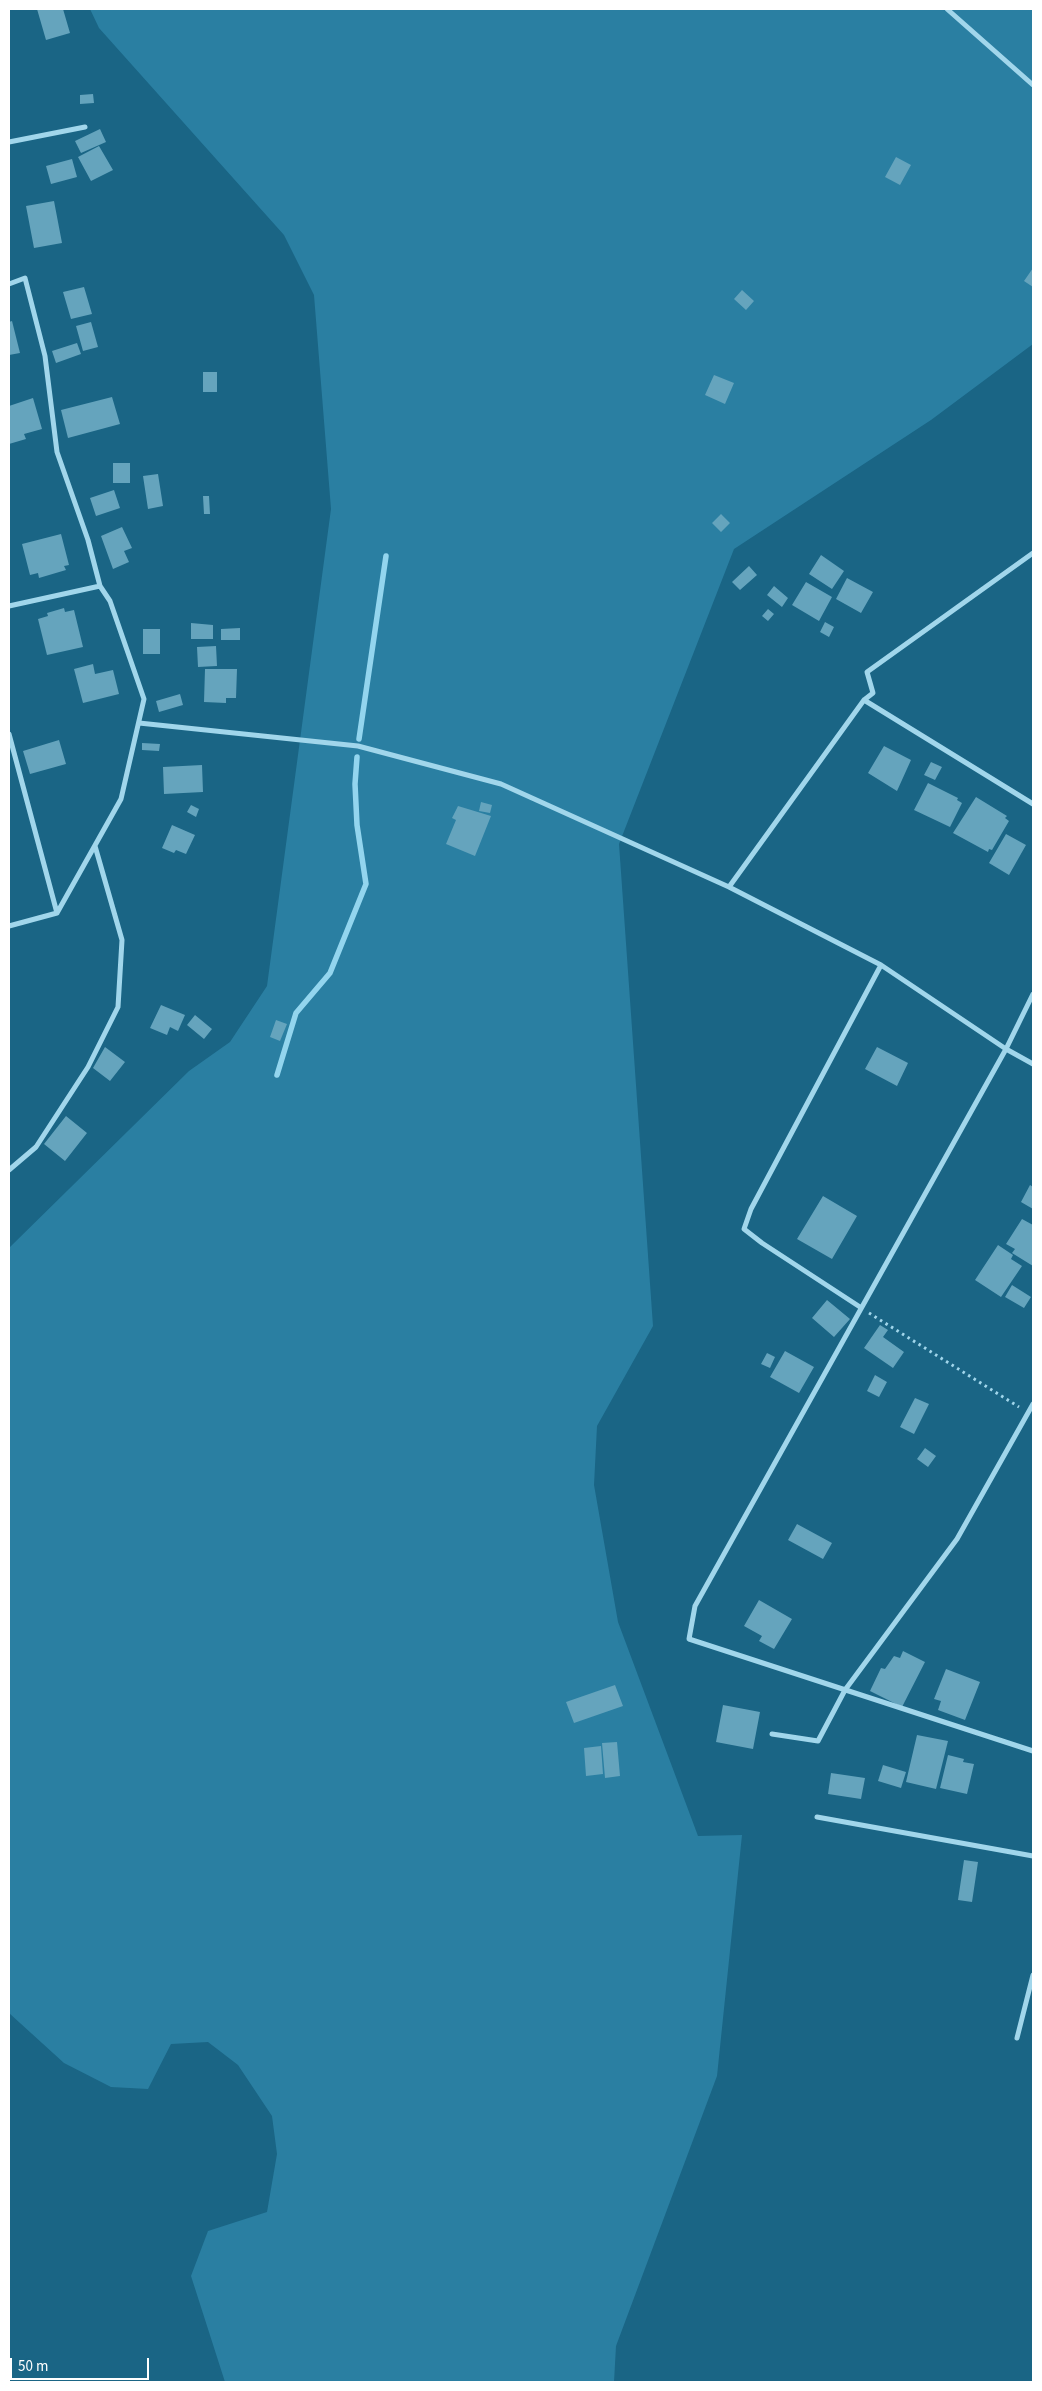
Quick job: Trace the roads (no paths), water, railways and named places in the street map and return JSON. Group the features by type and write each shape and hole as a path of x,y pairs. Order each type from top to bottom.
{"street":[{"path":"947,9 1033,85"},
{"path":"9,142 85,127"},
{"path":"9,284 25,278 45,356 57,452 88,540 100,586 110,601 144,699 121,799 57,914 9,926"},
{"path":"729,888 864,700 873,693 867,672 1033,553"},
{"path":"9,606 100,586"},
{"path":"864,700 1033,804"},
{"path":"139,723 358,746 501,784 729,888 881,965 1006,1049 1033,1064"},
{"path":"9,734 57,914"},
{"path":"9,1170 36,1147 88,1067 118,1007 122,940 95,846"},
{"path":"860,1307 762,1243 744,1229 752,1209 881,965"},
{"path":"1033,994 1006,1049 860,1307 695,1606 689,1639 1033,1751"},
{"path":"772,1734 818,1741 845,1690 957,1540 1033,1404"},
{"path":"817,1817 1033,1856"},
{"path":"1017,2038 1033,1974"}],"waterway":[{"path":"359,739 386,556"},
{"path":"277,1075 296,1013 330,973 366,884 357,825 355,784 357,757"}]}
